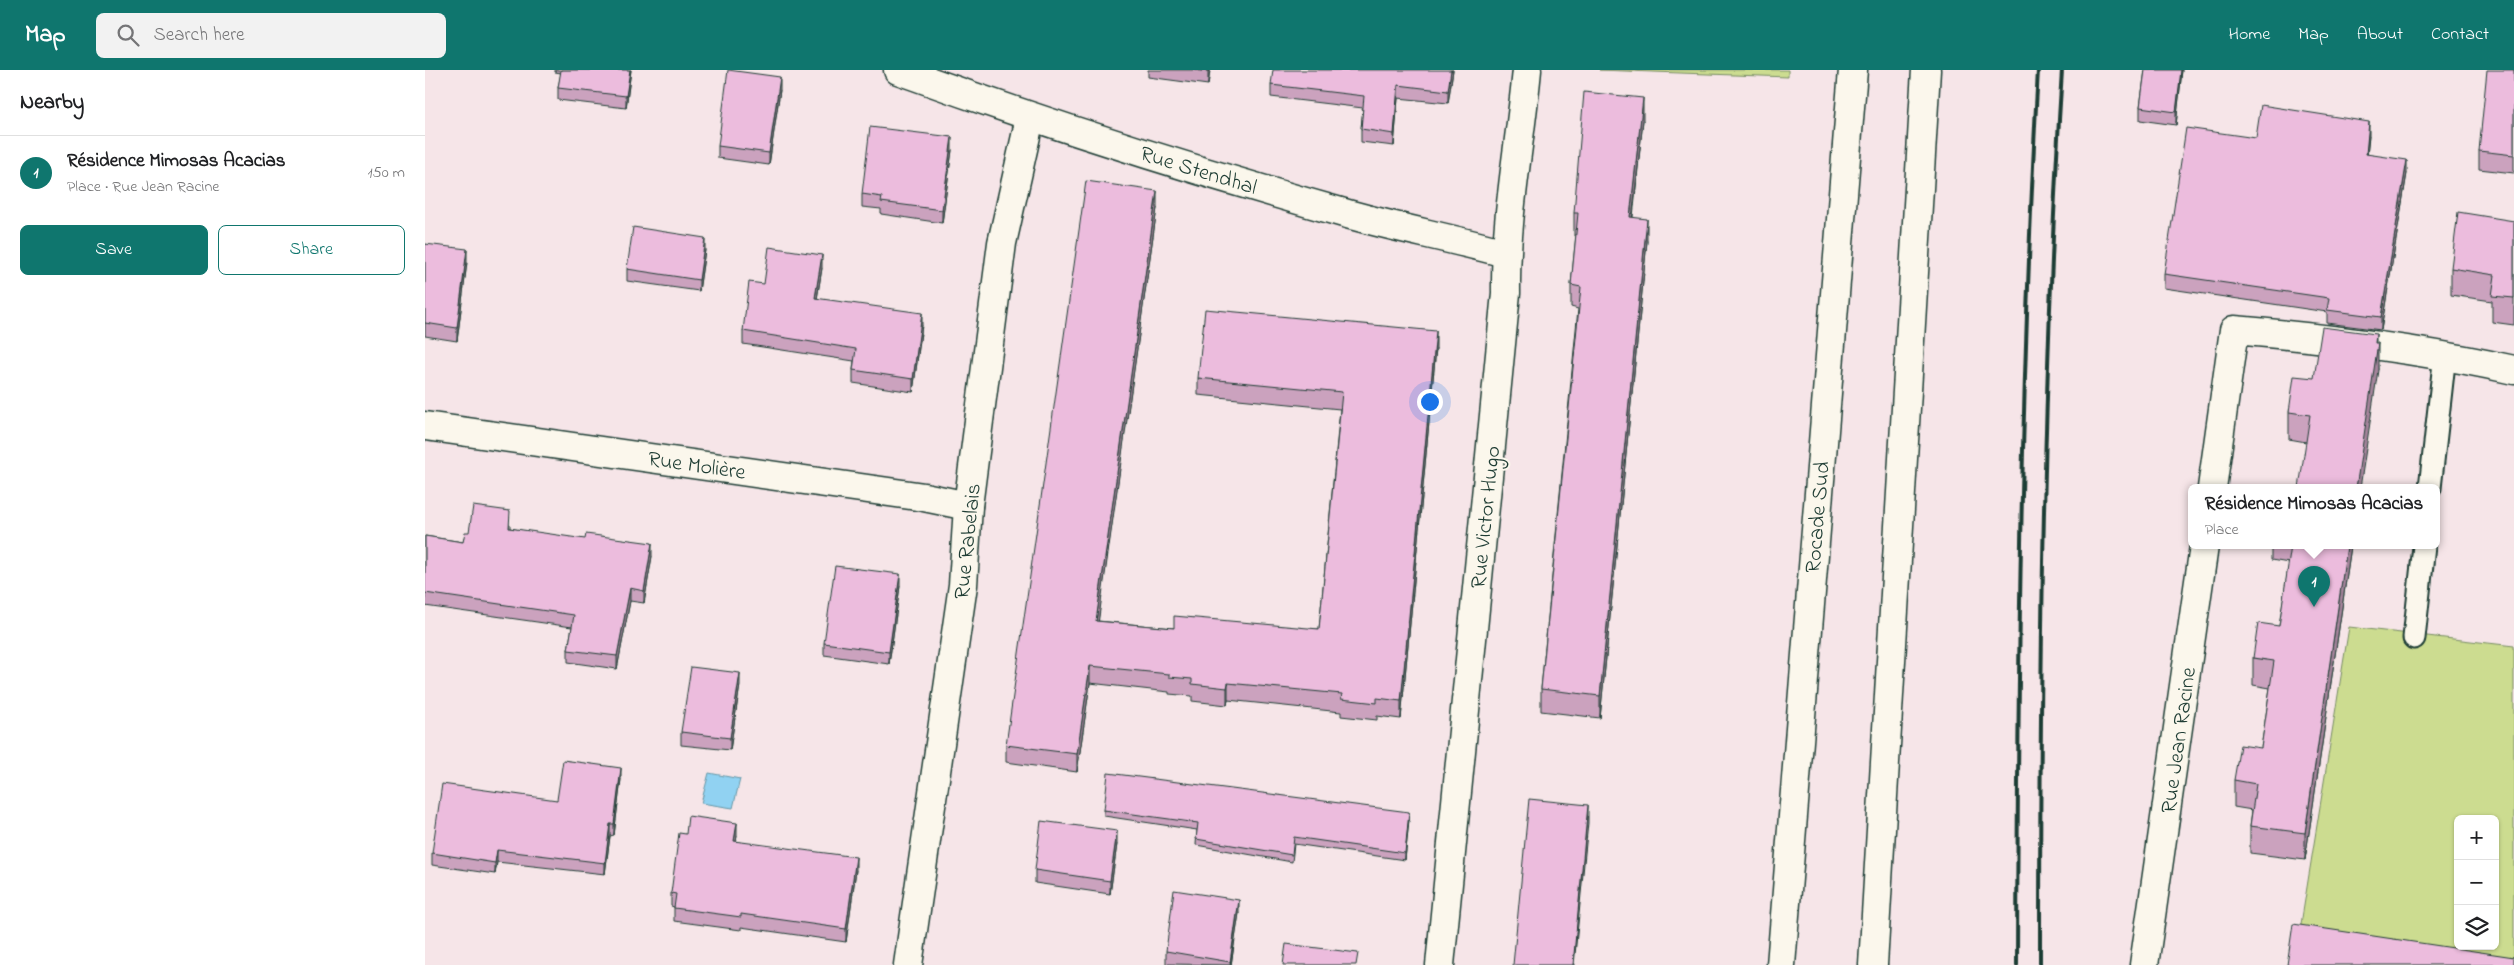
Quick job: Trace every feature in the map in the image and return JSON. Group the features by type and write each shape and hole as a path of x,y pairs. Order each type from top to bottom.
{"main road":[{"name":"Rue Stendhal","path":"898,70 1030,118 1353,215 1505,253"},
{"name":"Rue Victor Hugo","path":"1440,965 1506,293 1505,253 1527,70"},
{"name":"Rocade Sud","path":"1781,965 1853,70"},
{"path":"1873,965 1925,70"},
{"name":"Rue Rabelais","path":"908,965 963,585 969,506 1002,243 1030,118"},
{"path":"2213,484 2234,330 2325,338 2445,354 2514,370"},
{"name":"Rue Molière","path":"425,426 789,477 969,506"},
{"name":"Rue Jean Racine","path":"2144,965 2150,934 2204,549"}],"lane":[{"path":"2430,484 2445,354"},
{"path":"2414,638 2424,549"}],"green space":[{"path":"1599,70 1788,70 1788,77"},
{"path":"2349,627 2514,646 2514,965 2297,949"}],"water":[{"path":"709,773 740,779 733,808 701,803"}],"building":[{"path":"561,70 630,70 626,96 558,88"},
{"path":"728,70 780,77 769,153 718,146"},
{"path":"1273,70 1451,70 1448,91 1398,85 1394,134 1361,129 1364,96 1271,85"},
{"path":"2145,70 2181,70 2176,112 2140,107"},
{"path":"2487,70 2514,70 2514,155 2479,151"},
{"path":"1584,92 1643,98 1630,217 1647,219 1600,696 1541,689 1581,287 1571,285 1578,213 1574,213"},
{"path":"2261,105 2369,122 2366,154 2407,160 2381,317 2327,310 2329,298 2164,274 2186,128 2256,138"},
{"path":"870,127 952,137 942,210 881,202 882,197 862,194"},
{"path":"1086,181 1157,191 1096,621 1174,628 1174,616 1319,629 1342,392 1198,378 1205,309 1436,331 1401,701 1377,698 1377,703 1341,699 1342,694 1228,683 1227,688 1192,684 1192,679 1169,677 1169,674 1090,666 1077,754 1006,745"},
{"path":"2458,212 2514,221 2514,298 2492,296 2495,275 2451,268"},
{"path":"633,227 705,238 699,280 627,269"},
{"path":"425,244 467,249 457,328 425,323"},
{"path":"769,247 822,255 815,298 922,313 913,379 853,370 856,349 743,331 749,282 764,284"},
{"path":"2322,327 2376,334 2375,343 2378,343 2357,484 2300,484 2310,415 2289,412 2294,376 2314,378"},
{"path":"473,506 510,511 509,528 585,539 586,534 652,543 644,591 630,588 617,656 568,650 574,615 425,593 425,536 463,542 465,532 469,532"},
{"path":"2291,549 2347,549 2305,833 2250,826 2256,784 2234,780 2240,745 2261,748 2274,661 2253,658 2258,623 2279,626"},
{"path":"835,566 900,574 889,652 824,643"},
{"path":"691,667 740,673 730,738 681,732"},
{"path":"563,760 621,768 614,824 610,824 605,863 497,850 495,863 432,853 442,784 557,800"},
{"path":"1108,773 1409,812 1405,853 1294,837 1292,855 1196,839 1198,823 1104,810"},
{"path":"1529,799 1588,805 1573,965 1513,965"},
{"path":"688,816 737,823 734,841 856,857 846,929 741,914 741,917 674,908 676,894 671,893 679,833 686,834"},
{"path":"1041,821 1117,831 1110,881 1035,870"},
{"path":"1174,890 1239,900 1230,962 1166,951"},
{"path":"2293,924 2454,948 2454,950 2467,950 2514,957 2514,965 2287,965"},
{"path":"1286,944 1358,953 1356,965 1283,965"}],"railway":[{"path":"2017,965 2021,518 2032,182 2038,70"},
{"path":"2040,965 2044,518 2051,294 2062,70"}],"place":[{"name":"Résidence Mimosas Acacias","path":"2314,607"}]}
